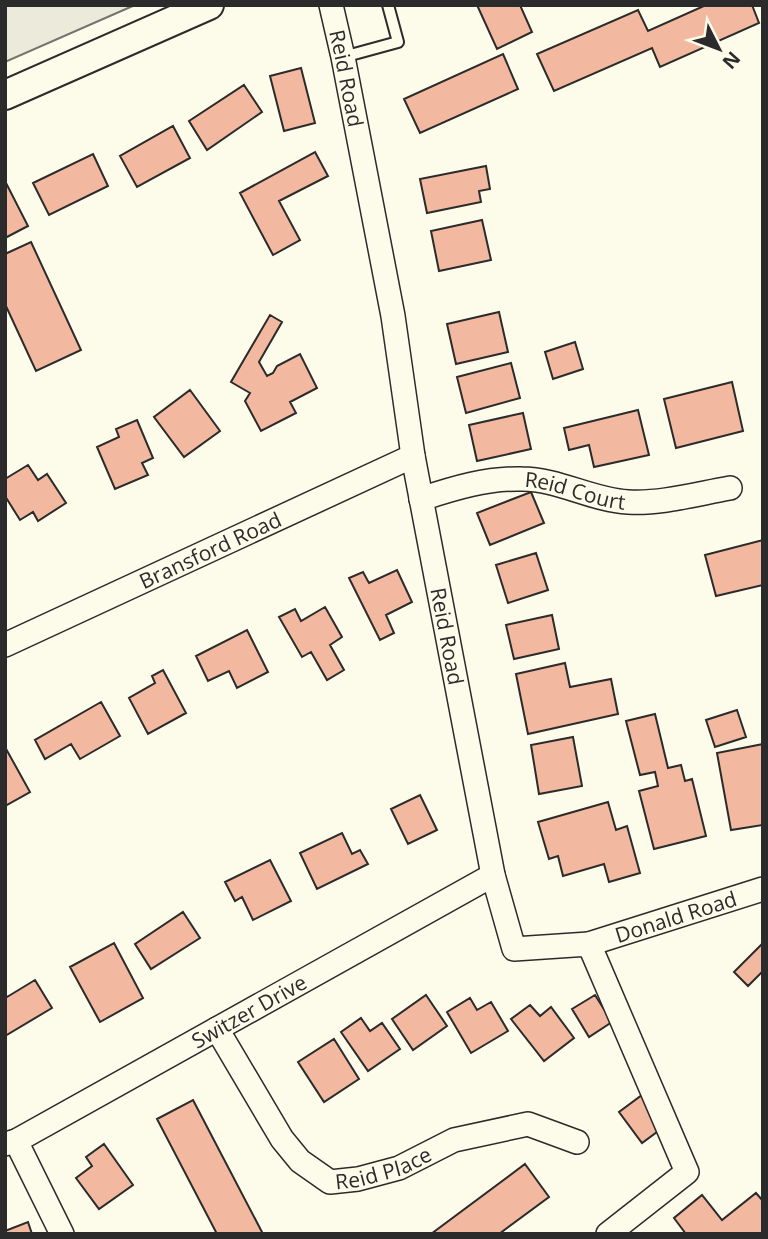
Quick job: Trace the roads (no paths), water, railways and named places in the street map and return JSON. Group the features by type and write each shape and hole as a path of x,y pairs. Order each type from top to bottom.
{"street":[{"path":"5,95 209,5"},
{"name":"Reid Road","path":"331,5 393,316 413,456 493,875 514,949 589,944"},
{"name":"Bransford Road","path":"5,645 413,456"},
{"name":"Reid Court","path":"421,499 468,484 523,479 608,500 631,502 664,500 730,488"},
{"name":"Switzer Drive","path":"10,1142 493,875"},
{"name":"Donald Road","path":"589,944 763,889"},
{"path":"589,944 687,1172 608,1234"},
{"name":"Reid Place","path":"217,1029 282,1139 300,1161 330,1182 399,1168 454,1140 528,1124 577,1142"},
{"path":"10,1142 62,1234"}],"lane":[{"path":"343,57 398,42 388,5"}]}
